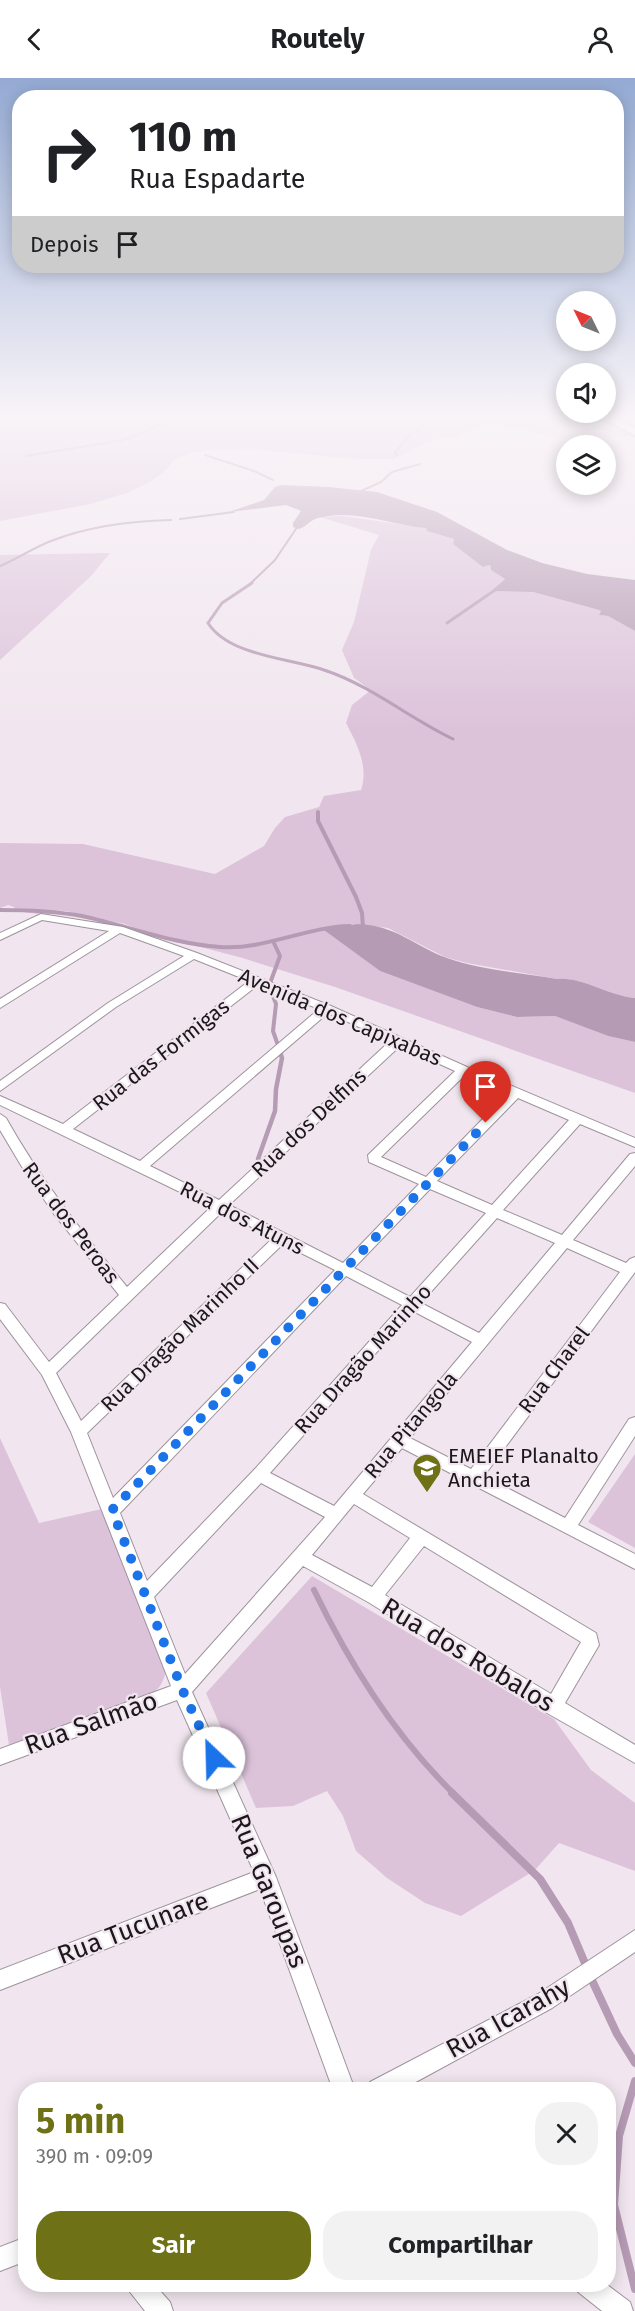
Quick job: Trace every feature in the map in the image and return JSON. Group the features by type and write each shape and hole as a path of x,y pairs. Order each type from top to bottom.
{"street":[{"name":"Avenida dos Capixabas","path":"0,937 37,917 51,916 119,929 193,955 327,1008 463,1070 635,1143"},
{"path":"0,1004 119,929"},
{"path":"0,1087 112,1005 193,955"},
{"name":"Rua das Formigas","path":"65,1129 257,980"},
{"path":"140,1167 327,1008"},
{"name":"Rua dos Delfins","path":"48,1372 220,1206 399,1040"},
{"path":"463,1070 375,1155 374,1159 564,1243 632,1266"},
{"path":"112,1510 516,1092"},
{"name":"Rua dos Atuns","path":"0,1100 65,1129 220,1206 482,1341"},
{"name":"Rua dos Peroas","path":"0,1118 22,1159 54,1208 127,1296"},
{"name":"Rua Dragão Marinho","path":"144,1596 259,1475 578,1119"},
{"name":"Rua Pitangola","path":"182,1689 301,1557 635,1157"},
{"name":"Rua Dragão Marinho II","path":"79,1432 281,1238"},
{"name":"Rua Charel","path":"474,1478 632,1266"},
{"name":"Rua Garoupas","path":"0,1308 48,1372 79,1432 182,1689 266,1877 341,2082"},
{"path":"568,1527 635,1423"},
{"path":"399,1439 635,1562"},
{"path":"259,1475 336,1515"},
{"path":"352,1495 590,1638 590,1646 553,1707"},
{"path":"374,1597 422,1536"},
{"name":"Rua dos Robalos","path":"301,1557 374,1597 635,1755"},
{"name":"Rua Salmão","path":"0,1756 182,1689"},
{"name":"Rua Tucunare","path":"0,1980 266,1877"},
{"name":"Rua Icarahy","path":"393,2082 545,2001 635,1940"},
{"path":"0,2259 18,2252"},
{"path":"145,2292 161,2311"},
{"path":"596,2292 621,2311"}],"shaded area":[{"path":"311,521 299,529 293,527 293,523"},
{"path":"334,521 379,521 426,528 427,531 454,539 453,544 484,567 490,565 491,570 505,579 491,591 533,592 599,610 601,611 599,615 608,616 635,631 635,998 575,980 557,979 445,957 388,928 357,924 325,930 380,971 477,1007 517,1017 555,1016 608,1036 635,1042 635,1093 335,987 239,957 146,933 125,924 66,911 45,910 38,914 16,911 14,907 8,905 0,908 0,843 83,844 215,874 264,846 285,817 319,807 324,796 361,790 363,764 358,747 346,723 352,705 371,690 354,678 342,650 354,622 371,550 379,535"},
{"path":"388,521 454,521 507,550 542,563 587,574 635,580 635,631 608,616 599,615 601,611 599,610 533,592 491,591 505,579 491,570 490,565 483,567 453,544 454,539 427,531 426,528"},
{"path":"110,553 91,576 0,660 0,555"},
{"path":"357,924 383,928 435,953 474,966 575,980 635,998 635,1042 608,1036 555,1016 517,1017 477,1007 380,971 324,930"},
{"path":"0,1438 39,1523 106,1508 167,1669 160,1686 134,1703 90,1720 9,1745 0,1687"},
{"path":"635,1454 635,1548 588,1522"},
{"path":"312,1576 554,1719 591,1770 635,1803 635,1871 559,1843 535,1870 461,1916 425,1903 387,1878 356,1851 343,1816 327,1791 293,1806 256,1808 206,1693"}],"waterway":[{"path":"0,566 65,536 95,528 152,521"},
{"path":"250,584 275,560 300,523"},
{"path":"252,583 222,603 208,623 218,634 230,643 245,649 341,676 453,739"},
{"path":"447,623 498,588"},
{"path":"318,812 318,821 356,897 362,913 363,928"},
{"path":"0,910 41,911 82,916 168,939 202,945 237,947 273,941"},
{"path":"273,941 317,930 350,926"},
{"path":"273,941 280,956 269,986 276,1004 273,1031 281,1054"},
{"path":"258,1159 275,1111 276,1089 282,1058 280,1052"},
{"path":"314,1590 375,1698 412,1748 454,1794"},
{"path":"452,1793 540,1879 568,1923 587,1968"},
{"path":"590,1976 617,2034 635,2063"},
{"path":"616,2177 619,2136 635,2081"},
{"path":"616,2213 635,2289"}],"place":[{"name":"EMEIEF Planalto Anchieta","path":"427,1494"}],"route":[{"path":"214,1758 182,1689 112,1510 486,1123"}]}
